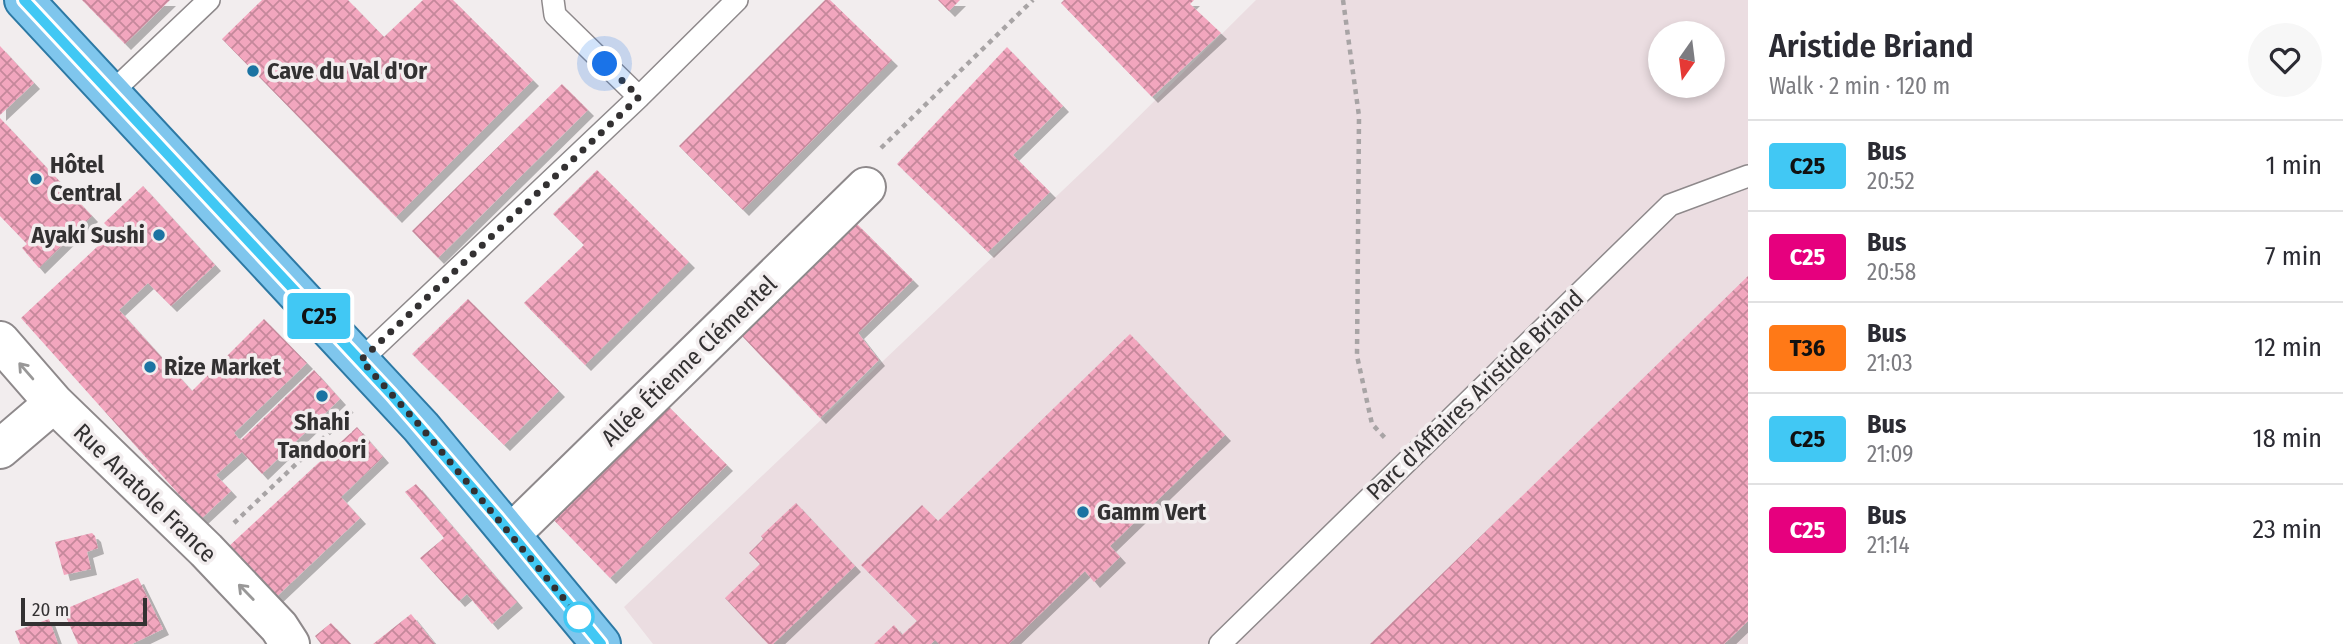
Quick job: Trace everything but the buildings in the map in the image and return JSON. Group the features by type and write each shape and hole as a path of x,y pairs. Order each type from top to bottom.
{"main road":[{"path":"24,0 361,360 421,427 601,644"}],"street":[{"name":"Allée Étienne Clémentel","path":"511,534 866,187"},
{"name":"Rue Anatole France","path":"0,341 54,404 206,550 279,626 290,644"},
{"path":"0,449 54,404"}],"lane":[{"path":"111,93 209,0"},
{"path":"553,0 555,15 639,97"},
{"path":"361,360 639,97 737,0"},
{"name":"Parc d'Affaires Aristide Briand","path":"1220,644 1670,205 1748,176"}],"path":[{"path":"1343,0 1359,116 1357,356 1372,424 1408,461"},
{"path":"206,550 352,411 363,417"}],"shaded area":[{"path":"1256,0 1748,0 1748,644 653,644 624,607 1103,152"}],"bus line":[{"name":"C25","path":"24,0 421,427 601,644"}],"place":[{"name":"Cave du Val d'Or","path":"253,71"},
{"name":"Hôtel Central","path":"36,179"},
{"name":"Ayaki Sushi","path":"159,235"},
{"name":"Rize Market","path":"150,367"},
{"name":"Shahi Tandoori","path":"322,396"},
{"name":"Gamm Vert","path":"1083,512"}],"route":[{"path":"579,617 421,427 361,360 639,97 605,64"}]}
